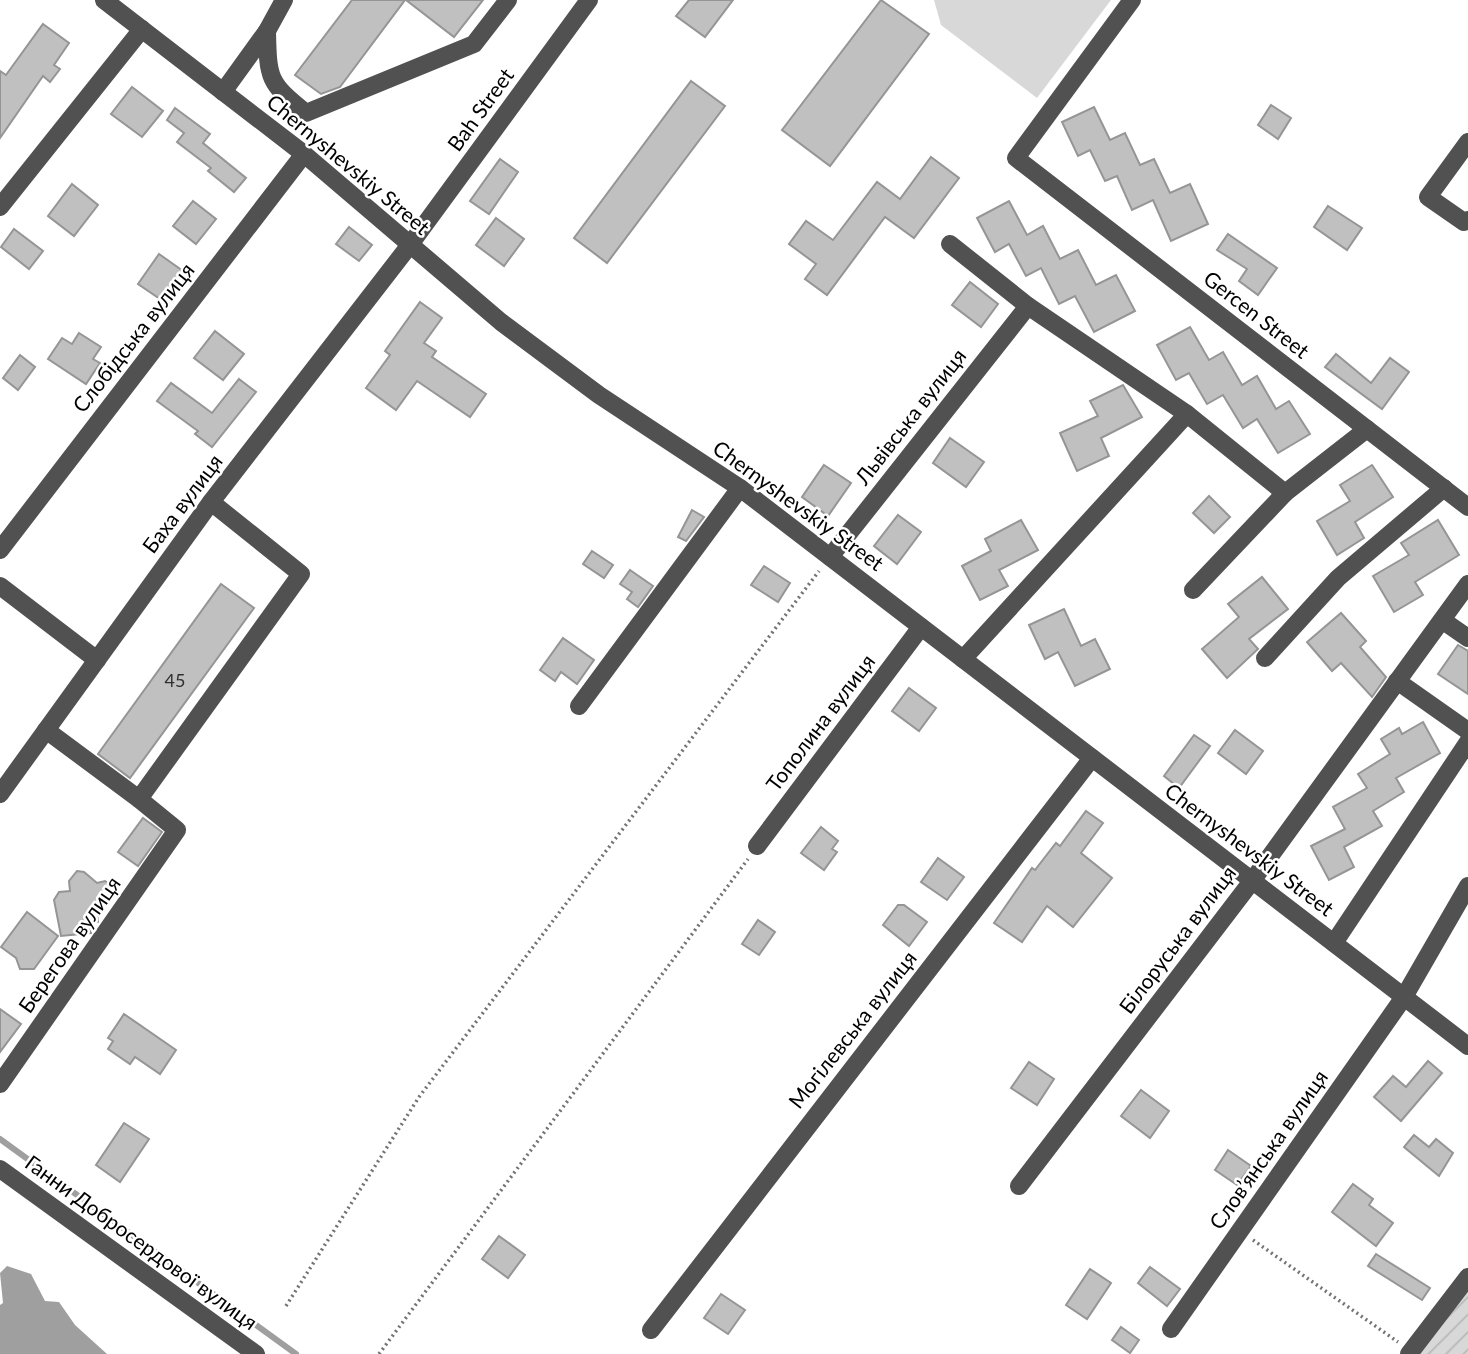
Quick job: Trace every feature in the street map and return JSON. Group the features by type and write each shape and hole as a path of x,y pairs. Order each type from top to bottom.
{"street":[{"name":"Chernyshevskiy Street","path":"104,0 304,154 501,322 599,395 740,488 1468,1046"},
{"path":"223,92 267,31 284,0"},
{"path":"267,31 268,68 278,91 306,113 474,44 508,0"},
{"name":"Bah Street","path":"409,246 589,0"},
{"name":"Gercen Street","path":"1132,0 1016,158 1468,507"},
{"path":"0,207 142,29"},
{"path":"1468,142 1428,197 1464,222 1468,220"},
{"name":"Слобідська вулиця","path":"0,550 304,154"},
{"path":"950,244 1028,306 1187,414 1285,493"},
{"name":"Баха вулиця","path":"0,794 211,502 409,246"},
{"name":"Львівська вулиця","path":"830,557 1028,306"},
{"path":"964,659 1187,414"},
{"path":"1193,590 1285,493 1367,429"},
{"path":"579,706 740,488"},
{"path":"1265,658 1338,578 1444,488"},
{"path":"46,730 139,799 301,574 211,502"},
{"name":"Білоруська вулиця","path":"1019,1186 1252,881 1468,584"},
{"path":"0,586 97,660"},
{"path":"1441,620 1468,638"},
{"name":"Тополина вулиця","path":"757,846 921,627"},
{"path":"1397,681 1468,731"},
{"path":"1334,943 1468,742"},
{"name":"Могілевська вулиця","path":"651,1331 1092,758"},
{"name":"Берегова вулиця","path":"0,1084 177,830 139,799"},
{"name":"Слов’янська вулиця","path":"1171,1329 1404,997 1468,886"},
{"name":"Ганни Добросердової вулиця","path":"0,1169 256,1354"},
{"path":"1410,1353 1468,1277"}],"path":[{"path":"286,1306 419,1097 830,557"},
{"path":"379,1354 757,846"},
{"path":"1240,1231 1410,1353"}],"shaded area":[{"path":"934,0 1111,0 1037,98 941,25"},
{"path":"7,1266 31,1274 45,1301 59,1302 75,1325 107,1354 0,1354 0,1305 3,1303 0,1273"},
{"path":"1468,1279 1468,1354 1411,1354"}],"building":[{"path":"352,0 405,0 340,87 321,94 295,75"},
{"path":"406,0 483,0 454,37"},
{"path":"689,0 733,0 705,37 676,16"},
{"path":"881,0 929,34 830,166 782,130"},
{"path":"43,24 69,43 54,65 60,69 50,82 43,76 0,138 0,71 6,75"},
{"path":"691,81 725,106 607,263 574,238"},
{"path":"132,87 163,111 142,137 111,114"},
{"path":"1271,105 1291,118 1278,139 1258,125"},
{"path":"1094,107 1110,140 1125,133 1140,165 1154,159 1170,193 1190,184 1208,224 1171,241 1153,200 1132,210 1117,176 1105,181 1090,150 1078,156 1062,122"},
{"path":"175,108 210,134 203,143 246,178 234,192 208,171 211,168 177,142 184,133 167,120"},
{"path":"931,157 959,178 914,238 885,217 827,295 805,279 816,264 789,244 806,221 833,240 877,182 900,199"},
{"path":"500,159 518,172 489,214 470,201"},
{"path":"72,184 98,205 74,236 48,216"},
{"path":"193,201 216,219 196,244 173,226"},
{"path":"1009,201 1027,235 1043,226 1060,259 1078,250 1096,285 1116,275 1135,311 1094,332 1075,296 1059,304 1041,268 1026,276 1009,244 995,252 977,218"},
{"path":"1328,206 1362,228 1347,250 1314,227"},
{"path":"496,218 524,239 504,266 476,245"},
{"path":"349,227 372,245 359,261 336,244"},
{"path":"14,229 43,251 29,269 1,247"},
{"path":"1228,234 1277,268 1258,295 1239,281 1247,269 1217,250"},
{"path":"159,254 183,271 163,301 138,284"},
{"path":"970,282 998,304 981,327 952,305"},
{"path":"420,302 442,318 424,343 436,351 432,357 486,394 470,417 417,381 396,410 366,388 390,355 385,351"},
{"path":"1190,327 1209,360 1223,352 1242,385 1257,376 1276,409 1289,401 1310,434 1278,453 1257,419 1243,428 1223,395 1207,404 1189,373 1176,380 1157,345"},
{"path":"215,331 244,354 223,380 194,358"},
{"path":"79,333 101,347 93,359 100,363 86,384 48,359 62,338 72,344"},
{"path":"1336,354 1371,383 1390,358 1409,372 1382,409 1325,367"},
{"path":"20,355 35,367 18,390 3,378"},
{"path":"239,379 256,392 212,447 195,434 198,431 157,401 171,383 212,413"},
{"path":"1123,385 1142,417 1101,438 1109,456 1077,471 1060,433 1098,416 1090,401"},
{"path":"950,438 984,462 966,487 933,463"},
{"path":"824,465 851,483 828,516 802,497"},
{"path":"1372,465 1393,497 1355,522 1364,538 1337,555 1317,521 1350,501 1340,485"},
{"path":"1209,496 1230,517 1214,533 1193,513"},
{"path":"692,510 704,517 686,541 678,537"},
{"path":"898,515 921,532 897,564 874,546"},
{"path":"1021,520 1038,550 999,570 1008,586 980,600 962,566 991,551 985,539"},
{"path":"1438,520 1459,555 1415,582 1423,595 1394,612 1373,576 1409,555 1401,543"},
{"path":"592,551 613,565 604,578 583,564"},
{"path":"764,566 790,583 778,602 751,585"},
{"path":"630,570 653,586 638,607 627,599 632,592 620,584"},
{"path":"1262,577 1288,609 1249,639 1258,649 1227,678 1202,649 1239,617 1228,604"},
{"path":"221,584 254,608 130,778 98,754"},
{"path":"1064,609 1081,646 1095,639 1110,669 1075,686 1058,652 1045,659 1029,625"},
{"path":"1341,613 1366,641 1360,647 1386,677 1372,697 1341,663 1332,671 1307,642"},
{"path":"563,638 594,660 577,684 561,672 555,681 540,670"},
{"path":"1458,645 1468,651 1468,694 1438,674"},
{"path":"909,688 936,708 919,731 892,711"},
{"path":"1423,722 1440,753 1396,778 1404,792 1373,811 1382,826 1344,847 1354,867 1329,880 1311,846 1345,829 1333,807 1367,788 1358,774 1390,754 1381,739 1399,728 1402,734"},
{"path":"1235,730 1263,751 1246,774 1218,753"},
{"path":"1194,735 1210,746 1179,788 1164,776"},
{"path":"1086,811 1103,823 1081,853 1112,878 1073,927 1047,906 1022,942 994,923 1032,868 1035,870 1056,843 1060,846"},
{"path":"143,818 162,832 138,866 118,852"},
{"path":"821,827 838,841 832,849 837,852 824,870 801,853"},
{"path":"938,858 964,877 947,900 921,882"},
{"path":"77,871 84,872 97,883 105,881 111,885 112,894 110,900 102,901 103,910 97,911 98,922 90,923 91,933 61,936 54,900 59,892 70,891 69,881"},
{"path":"898,905 904,905 927,922 909,946 883,925"},
{"path":"27,912 58,936 34,969 20,969 16,958 1,947"},
{"path":"758,920 775,932 759,955 742,944"},
{"path":"0,1009 21,1024 0,1052"},
{"path":"124,1014 176,1050 160,1074 135,1057 130,1064 108,1049 113,1041 108,1038"},
{"path":"1428,1061 1442,1073 1401,1121 1374,1097 1393,1076 1406,1087"},
{"path":"1029,1062 1054,1079 1037,1105 1011,1088"},
{"path":"1141,1090 1169,1111 1150,1138 1121,1116"},
{"path":"124,1123 149,1139 120,1182 96,1165"},
{"path":"1414,1135 1429,1147 1436,1139 1453,1153 1439,1176 1404,1147"},
{"path":"1228,1150 1251,1166 1237,1185 1215,1170"},
{"path":"1353,1184 1373,1199 1369,1205 1393,1223 1376,1246 1332,1212"},
{"path":"499,1236 525,1255 508,1278 482,1259"},
{"path":"1376,1254 1430,1288 1422,1300 1368,1266"},
{"path":"1150,1267 1180,1289 1167,1306 1138,1283"},
{"path":"1090,1269 1111,1283 1087,1319 1066,1305"},
{"path":"721,1294 745,1310 728,1334 704,1318"},
{"path":"1121,1327 1139,1340 1130,1353 1112,1340"}],"waterway":[{"path":"0,1139 296,1354"}]}
